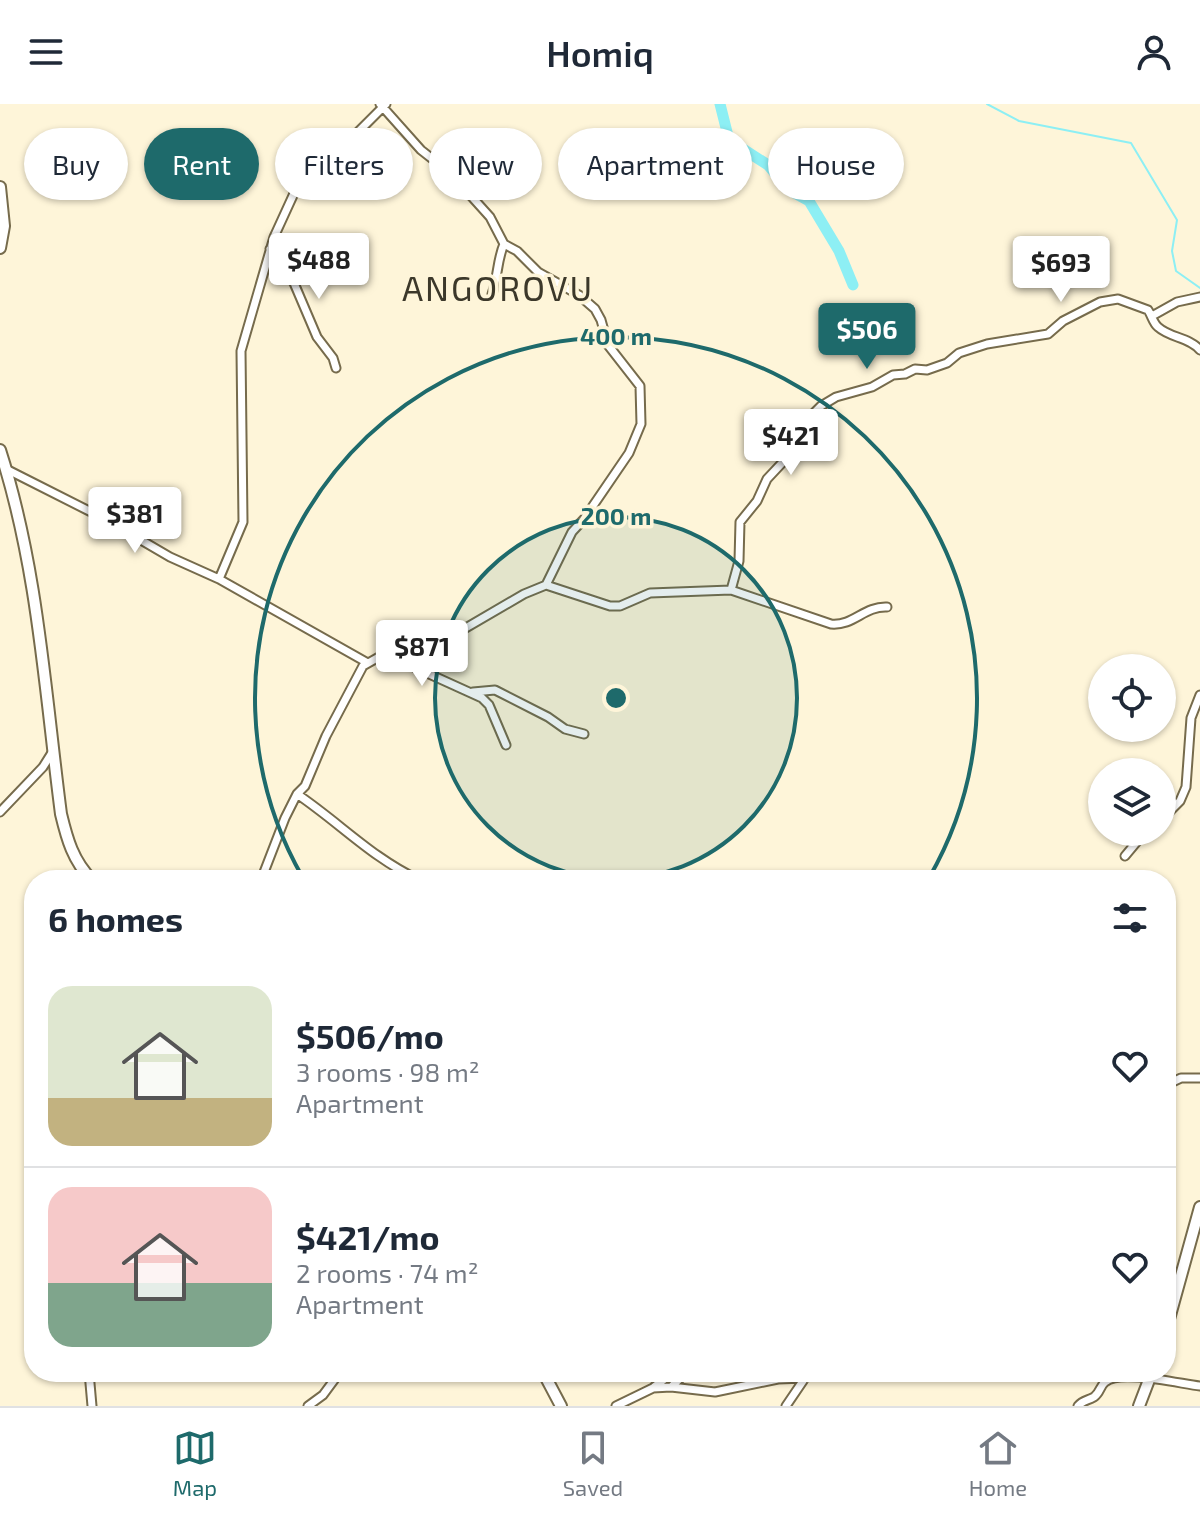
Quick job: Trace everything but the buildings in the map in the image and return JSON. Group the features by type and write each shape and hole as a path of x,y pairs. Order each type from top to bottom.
{"street":[{"path":"219,579 243,522 241,351 270,249 296,189 329,161 383,105 421,150 449,172 490,217 504,244 517,251 538,272 579,295 595,309 608,345 640,386 641,424 629,453 572,532 546,585"},
{"path":"0,187 4,226 0,248"},
{"path":"492,294 504,244"},
{"path":"270,249 294,283 317,337 333,358 336,368"},
{"path":"1152,316 1177,302 1200,297"},
{"path":"731,590 739,561 740,522 757,501 767,479 782,463 808,419 836,397 862,391 893,375 937,367 959,353 987,344 1048,334 1063,321 1100,302 1118,299 1148,310 1162,330 1200,350"},
{"path":"0,450 18,509 27,555 61,814 69,846 82,870"},
{"path":"6,469 105,519 170,557 219,579 366,662"},
{"path":"265,870 285,818 297,794 305,786 360,669 366,662 400,645 436,642 482,621 524,594 546,585 610,606 620,606 650,593 731,590 831,624 845,624 858,619 869,609 887,607"},
{"path":"383,653 473,692 487,702 506,745"},
{"path":"473,692 495,690 565,729 584,734"},
{"path":"1176,805 1186,787 1191,718 1200,695"},
{"path":"0,812 43,767 53,751"},
{"path":"297,794 330,816 374,855 401,870"},
{"path":"1125,856 1133,846"},
{"path":"1176,1080 1200,1078"},
{"path":"1176,1294 1200,1207"},
{"path":"1176,1381 1200,1386"},
{"path":"90,1382 92,1406"},
{"path":"308,1406 323,1395 333,1382"},
{"path":"548,1382 561,1406"},
{"path":"616,1406 661,1382"},
{"path":"671,1387 676,1382"},
{"path":"653,1388 715,1392 763,1382"},
{"path":"786,1406 802,1382"},
{"path":"1078,1406 1095,1396 1105,1382"},
{"path":"1139,1406 1149,1382"}],"waterway":[{"path":"720,104 729,140 768,165 789,190 809,201 839,251 853,285"},
{"path":"987,104 1019,121 1131,143 1177,220 1172,251 1176,271 1200,288"}],"district":[{"name":"ANGOROVU","path":"498,289"}]}
